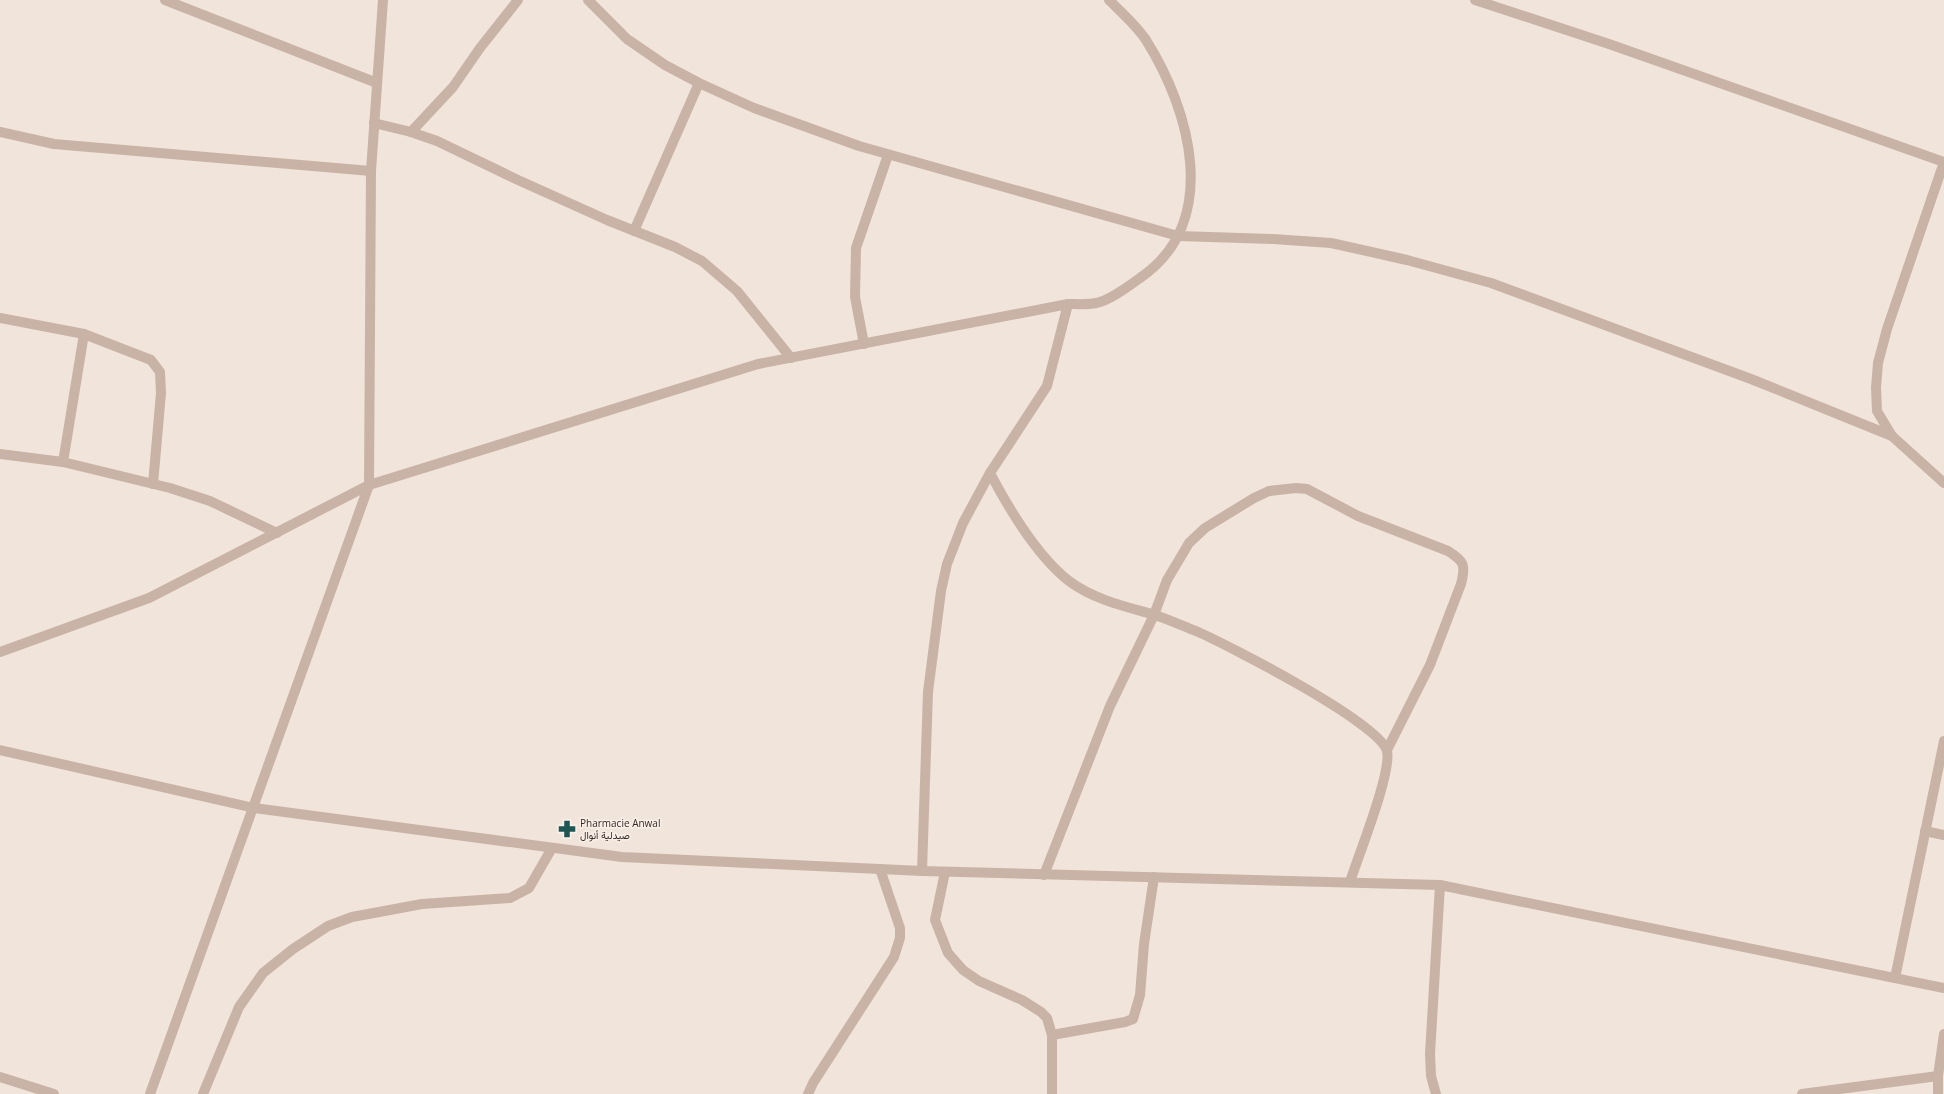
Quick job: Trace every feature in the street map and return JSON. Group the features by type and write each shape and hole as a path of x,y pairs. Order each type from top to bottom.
{"street":[{"path":"165,0 377,83"},
{"path":"150,1094 369,485 371,171 383,0"},
{"path":"411,132 453,87 480,48 518,0"},
{"path":"588,0 627,39 665,65 699,83 754,108 859,146 1178,236 1273,239 1331,243 1407,260 1491,283 1736,373 1892,436"},
{"path":"0,652 149,598 369,485 758,364 1068,304 1096,303 1122,290 1156,267 1178,236 1187,216 1191,176 1190,153 1184,120 1166,75 1145,38 1109,0"},
{"path":"1475,0 1609,44 1944,162 1887,329 1878,363 1876,388 1878,411 1892,436 1944,483"},
{"path":"634,231 699,83"},
{"path":"374,123 411,132 437,142 582,209 674,247 702,261 737,291 791,358"},
{"path":"0,132 54,144 371,171"},
{"path":"864,344 855,297 856,248 888,155"},
{"path":"922,871 928,692 941,591 947,564 963,523 990,473 1047,386 1068,304"},
{"path":"0,318 84,334 151,360 160,372 161,393 153,484"},
{"path":"63,462 84,334"},
{"path":"0,454 63,462 153,484 210,502 277,533"},
{"path":"990,473 1010,510 1049,560 1068,580 1086,592 1106,600 1154,615 1196,631 1327,700 1370,730 1387,750"},
{"path":"1044,875 1110,706 1154,615 1167,580 1189,543 1205,528 1254,498 1269,492 1296,488 1307,489 1358,516 1448,551 1459,558 1463,563 1464,572 1461,584 1430,665 1387,750 1388,764 1383,784 1350,882"},
{"path":"1895,978 1944,741"},
{"path":"0,750 254,808 622,857 945,872 1440,884 1944,988"},
{"path":"1925,831 1944,835"},
{"path":"203,1094 239,1007 262,973 293,949 328,926 358,916 422,904 510,898 529,888 552,848"},
{"path":"808,1094 821,1070 894,957 900,938 900,928 880,869"},
{"path":"945,872 935,920 948,953 963,970 978,981 1022,1000 1041,1012 1050,1024 1052,1035 1052,1094"},
{"path":"1052,1035 1125,1022 1133,1019 1140,995 1144,944 1154,877"},
{"path":"1436,1094 1431,1076 1430,1054 1440,884"},
{"path":"1938,1094 1938,1076 1944,1034"},
{"path":"0,1076 54,1094"},
{"path":"1802,1094 1938,1076"}],"place":[{"name":"Pharmacie Anwal صيدلية أنوال","path":"567,829"}]}
